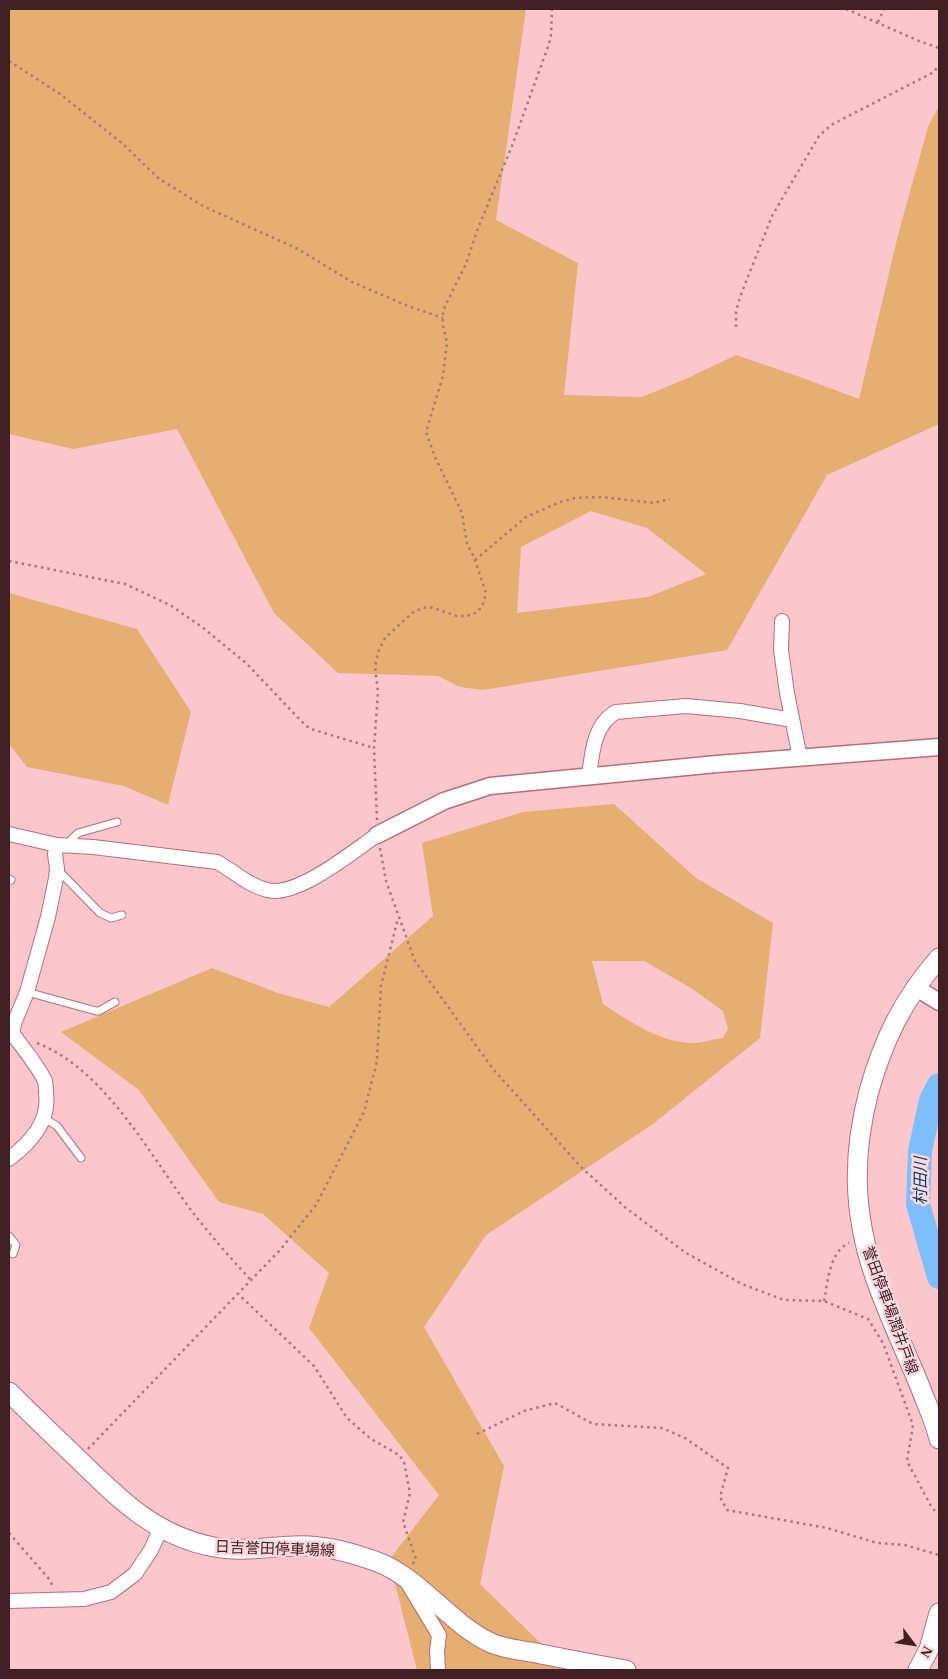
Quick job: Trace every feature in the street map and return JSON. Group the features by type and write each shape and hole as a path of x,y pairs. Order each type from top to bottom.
{"main road":[{"name":"誉田停車場潤井戸線","path":"939,958 916,987 894,1022 883,1046 861,1121 857,1154 857,1187 864,1236 876,1277 925,1398 939,1438"},
{"name":"日吉誉田停車場線","path":"9,1392 94,1476 136,1512 161,1528 187,1539 214,1547 269,1549 295,1546 338,1550 377,1562 404,1577 467,1628 489,1642 626,1670"},
{"path":"918,1670 929,1649 939,1613"}],"street":[{"path":"782,620 781,650 800,758"},
{"path":"589,776 593,748 602,725 607,717 616,712 686,706 740,711 792,720"},
{"path":"9,834 62,845 94,847 217,862 250,884 267,890 287,890 326,870 377,834 444,800 490,786 939,747"},
{"path":"9,1159 29,1142 44,1118 47,1101 45,1082 10,1032 27,992 48,917 57,869 54,854 62,845"},
{"path":"916,987 939,1002"},
{"path":"9,1601 84,1599 111,1592 135,1574 151,1550 161,1528"},
{"path":"404,1577 439,1635 437,1651 438,1670"}],"lane":[{"path":"62,845 78,833 117,822"},
{"path":"57,869 100,913 111,918 122,915"},
{"path":"27,992 96,1011 115,1002"},
{"path":"44,1118 57,1126 81,1158"},
{"path":"9,1236 16,1244 13,1254"}],"path":[{"path":"552,9 552,35 549,44 466,264 445,306 443,318 447,342 443,376 426,432 435,457 462,513 467,544 475,560 486,593 484,602 478,612 467,616 457,616 430,607 422,608 412,613 385,638 378,652 375,667 378,692 374,748 377,834 386,881 415,961 487,1061 581,1167 626,1208 686,1253 742,1284 784,1300 824,1301 868,1320 883,1344 913,1425 906,1461 932,1508 939,1514"},
{"path":"846,9 939,48"},
{"path":"878,22 884,9"},
{"path":"9,61 60,94 123,144 158,178 203,206 298,249 352,282 408,306 443,318"},
{"path":"736,327 736,312 740,297 772,216 819,136 831,125 934,72 939,65"},
{"path":"475,560 526,517 560,502 575,498 602,497 654,503 670,498"},
{"path":"9,560 125,584 170,605 202,626 246,663 305,725 311,729 374,748"},
{"path":"78,1459 237,1292 280,1250 316,1205 364,1112 376,1061 381,986 399,916"},
{"path":"37,1043 58,1053 96,1082 120,1111 198,1218 250,1279"},
{"path":"824,1301 834,1258 844,1245 864,1236"},
{"path":"237,1292 314,1366 347,1418 371,1439 399,1455 404,1462 410,1493 403,1522 416,1559 404,1577"},
{"path":"477,1434 524,1410 555,1403 593,1424 662,1428 685,1438 728,1468 720,1496 727,1510 827,1528 877,1543 904,1545 939,1555"},
{"path":"9,1533 50,1580 56,1600"}],"shaded area":[{"path":"9,9 526,9 496,220 578,263 564,395 642,397 736,355 859,399 899,231 928,127 939,106 939,424 827,475 727,650 483,690 460,687 438,676 338,673 274,613 177,429 73,449 9,434","holes":["591,511 647,528 706,574 648,597 517,613 521,547"]},
{"path":"9,593 137,629 191,712 168,805 124,786 27,767 9,744"},
{"path":"614,804 696,878 773,923 760,1038 653,1124 486,1235 424,1327 504,1466 480,1584 568,1670 417,1670 389,1560 439,1495 309,1328 329,1273 263,1214 219,1202 139,1090 61,1032 212,968 278,993 329,1007 433,916 422,843 523,812","holes":["592,961 644,961 691,988 723,1011 728,1029 723,1038 696,1043 671,1040 647,1031 603,1004"]}],"waterway":[{"name":"村田川","path":"939,1085 931,1100 920,1151 918,1204 939,1277"}]}
